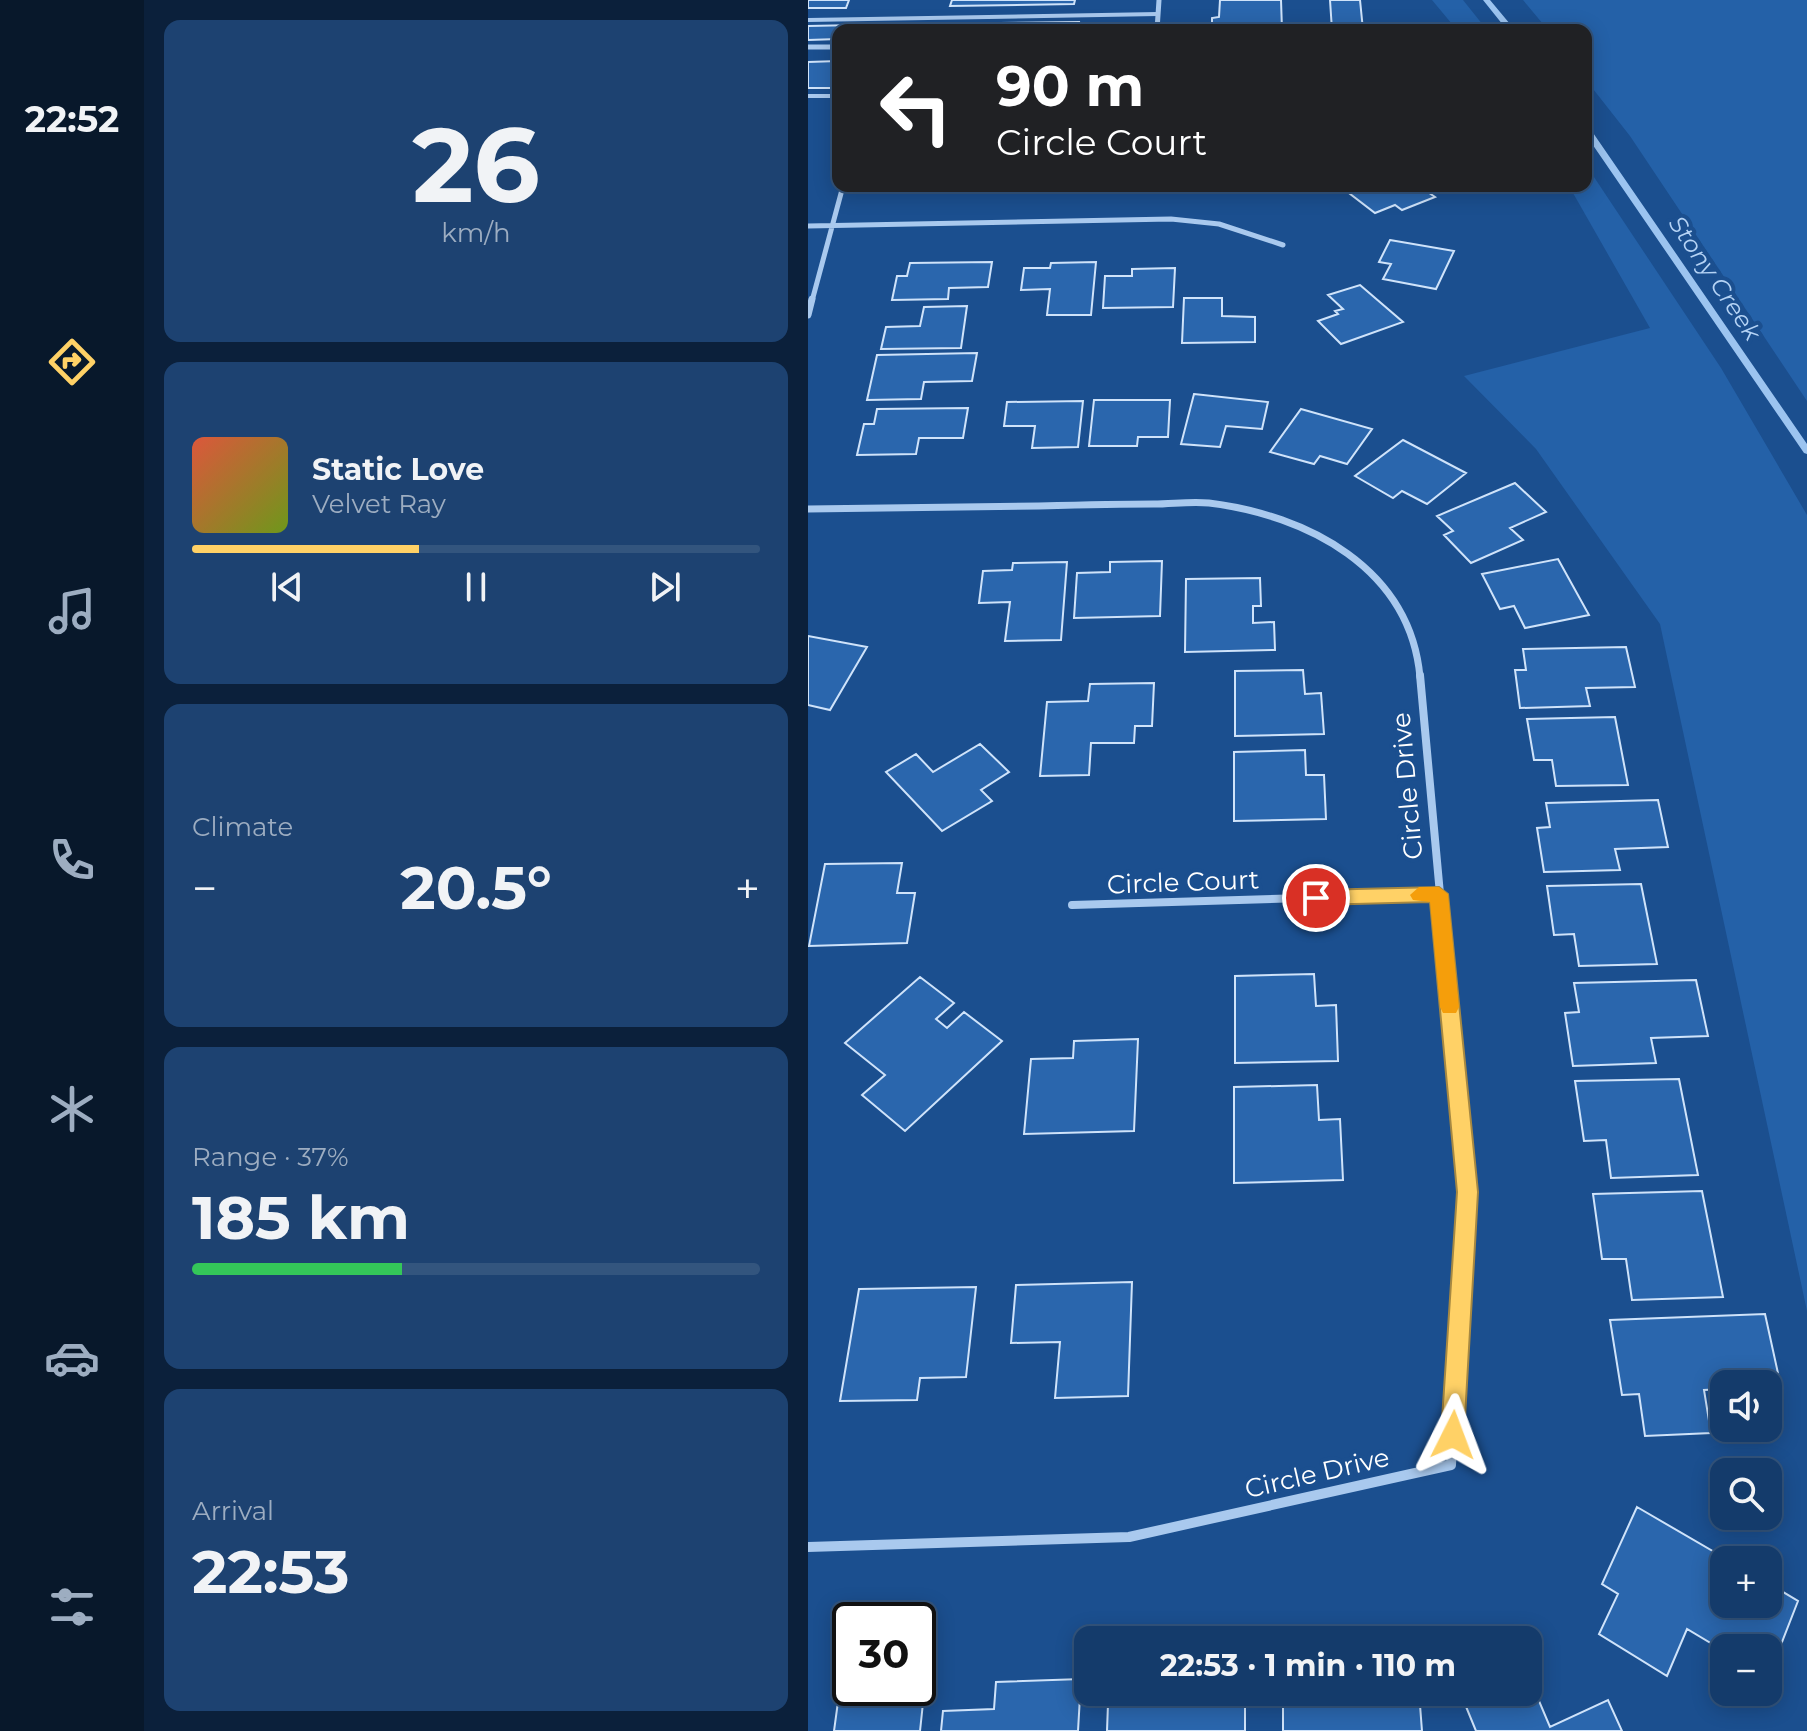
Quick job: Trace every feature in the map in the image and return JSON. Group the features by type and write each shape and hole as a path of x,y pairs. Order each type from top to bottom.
{"street":[{"path":"1157,24 1159,0"},
{"path":"808,47 832,47"},
{"path":"808,315 842,192"},
{"path":"808,226 1171,219 1219,224 1283,245"},
{"name":"Circle Drive","path":"808,509 1206,503 1287,520 1341,546 1373,572 1392,596 1410,629 1418,653 1467,1192 1451,1465 1129,1537 808,1547"},
{"name":"Circle Court","path":"1072,905 1439,894"}],"lane":[{"path":"808,20 1158,14"},
{"path":"808,96 832,96"}],"shaded area":[{"path":"1432,0 1463,0 1482,24 1452,24"},
{"path":"1523,0 1807,0 1807,401 1630,136 1592,88 1592,24 1543,24"},
{"path":"1592,174 1721,368 1807,515 1807,1311 1660,624 1536,449 1464,376 1650,328 1572,192 1592,192"}],"building":[{"path":"808,0 849,0 846,8 808,8"},
{"path":"952,0 1075,0 1074,4 950,6"},
{"path":"1220,0 1281,0 1282,24 1212,24 1212,18 1219,17"},
{"path":"1330,0 1360,0 1362,24 1332,24"},
{"path":"1079,22 1079,24 931,24"},
{"path":"808,26 832,26 832,39 808,40"},
{"path":"832,61 832,88 808,88 808,62"},
{"path":"1348,192 1428,192 1435,197 1402,210 1395,205 1375,213"},
{"path":"1390,240 1454,251 1436,289 1383,279 1391,264 1379,262"},
{"path":"992,262 988,287 949,288 948,299 892,300 897,276 907,276 910,263"},
{"path":"1096,262 1091,315 1047,315 1050,289 1021,290 1024,268 1050,268 1051,263"},
{"path":"1175,268 1173,307 1103,308 1105,276 1132,276 1132,269"},
{"path":"1360,285 1403,322 1341,344 1318,321 1343,309 1328,295"},
{"path":"1184,298 1222,298 1222,316 1255,317 1255,342 1182,343"},
{"path":"967,306 961,348 881,349 886,327 920,326 924,307"},
{"path":"977,353 972,381 924,382 921,399 867,400 877,355"},
{"path":"1194,394 1268,402 1262,429 1226,426 1220,447 1181,444"},
{"path":"1094,400 1170,400 1168,437 1138,437 1137,446 1089,446"},
{"path":"1083,401 1078,447 1032,448 1035,426 1004,426 1007,402"},
{"path":"968,408 963,438 919,438 916,454 857,455 864,424 874,424 877,409"},
{"path":"1301,409 1372,429 1347,464 1320,456 1314,464 1270,452"},
{"path":"1403,440 1466,473 1427,504 1402,491 1393,498 1355,476"},
{"path":"1515,483 1546,512 1510,528 1523,540 1471,563 1444,535 1453,531 1437,516"},
{"path":"1558,559 1589,615 1525,628 1514,606 1500,609 1482,574"},
{"path":"1162,561 1160,616 1074,618 1077,573 1110,572 1110,562"},
{"path":"1067,562 1061,640 1005,641 1010,602 979,603 983,571 1012,570 1013,563"},
{"path":"1260,578 1261,606 1253,606 1253,623 1274,622 1275,650 1185,652 1186,579"},
{"path":"808,636 867,647 830,710 808,705"},
{"path":"1626,647 1635,687 1586,688 1590,706 1520,708 1515,670 1526,670 1523,649"},
{"path":"1303,670 1305,694 1321,693 1324,734 1235,736 1235,671"},
{"path":"1154,683 1152,726 1135,726 1134,743 1091,743 1089,775 1040,776 1047,702 1088,701 1090,684"},
{"path":"1615,717 1628,785 1556,786 1552,760 1534,760 1527,719"},
{"path":"980,744 1009,772 981,790 992,801 942,831 886,772 916,754 933,772"},
{"path":"1305,750 1306,775 1324,775 1326,819 1234,821 1234,752"},
{"path":"1658,800 1668,847 1615,849 1620,870 1544,872 1537,828 1550,827 1546,803"},
{"path":"902,863 897,893 915,893 907,943 809,946 825,864"},
{"path":"1641,884 1657,964 1579,966 1574,934 1554,935 1547,886"},
{"path":"1314,974 1316,1006 1336,1005 1338,1061 1235,1063 1235,976"},
{"path":"920,977 954,1003 936,1019 947,1028 964,1012 1002,1041 905,1131 862,1095 885,1075 845,1043"},
{"path":"1696,980 1708,1036 1651,1038 1656,1063 1573,1066 1565,1013 1579,1012 1574,983"},
{"path":"1138,1039 1134,1131 1024,1134 1031,1059 1073,1058 1074,1041"},
{"path":"1679,1079 1698,1175 1611,1178 1606,1140 1584,1141 1575,1081"},
{"path":"1317,1085 1319,1120 1340,1119 1343,1180 1234,1183 1234,1087"},
{"path":"1702,1191 1723,1297 1632,1300 1626,1259 1602,1259 1593,1194"},
{"path":"1132,1282 1128,1396 1055,1398 1060,1342 1011,1343 1016,1285"},
{"path":"976,1287 966,1377 920,1378 917,1400 840,1401 859,1289"},
{"path":"1765,1314 1777,1370 1710,1370 1710,1390 1704,1390 1710,1433 1645,1436 1639,1394 1622,1395 1610,1320"},
{"path":"1637,1507 1710,1550 1710,1618 1782,1618 1782,1591 1798,1601 1782,1642 1782,1634 1710,1634 1710,1643 1687,1629 1667,1676 1599,1634 1618,1594 1602,1584"},
{"path":"1074,1679 1074,1706 1079,1706 1078,1731 941,1731 943,1711 994,1709 996,1682"},
{"path":"1608,1700 1622,1731 1476,1731 1466,1706 1541,1706 1550,1727"},
{"path":"837,1706 923,1706 920,1731 834,1731"},
{"path":"1108,1706 1245,1706 1245,1731 1107,1731"},
{"path":"1283,1706 1420,1706 1422,1731 1283,1731"}],"waterway":[{"name":"Stony Creek","path":"1486,0 1506,24"},
{"name":"Stony Creek","path":"1592,138 1807,451"}],"slow traffic":[{"path":"1419,895 1439,894 1450,1007"}],"route":[{"path":"1316,898 1439,894 1467,1192 1453,1435"}]}
